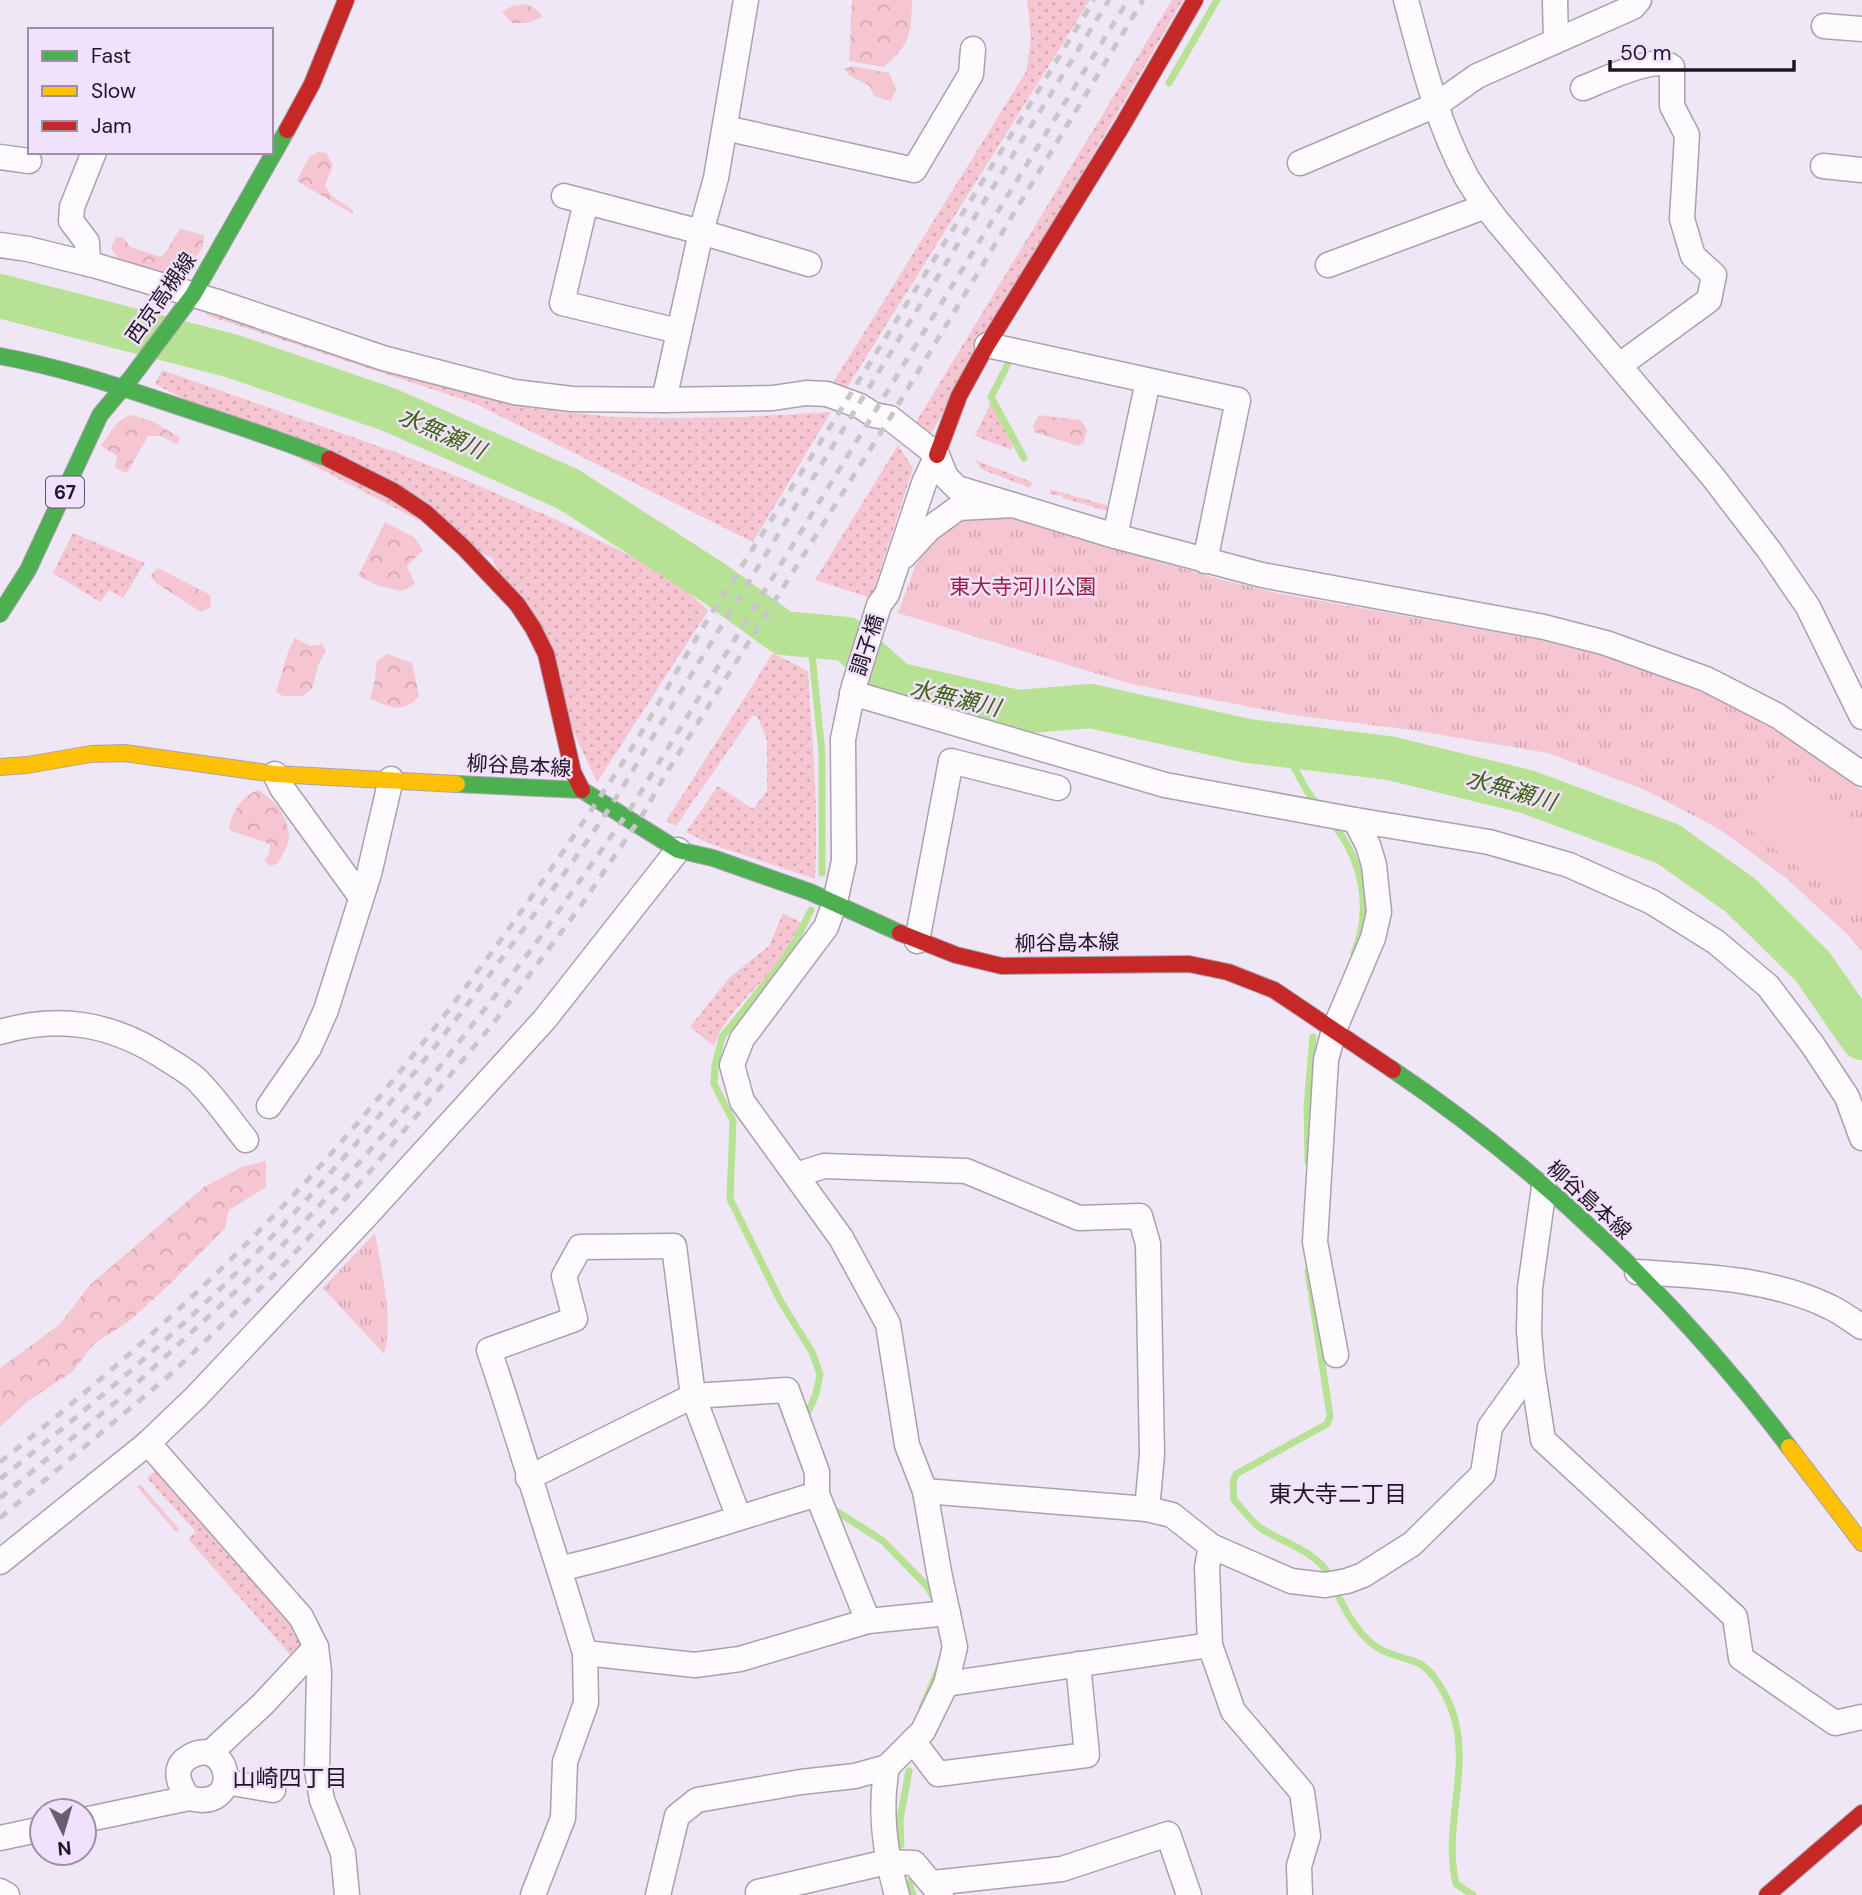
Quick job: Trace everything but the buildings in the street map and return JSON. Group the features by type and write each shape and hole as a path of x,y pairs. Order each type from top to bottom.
{"main road":[{"name":"西京高槻線","path":"0,614 28,570 100,415 190,299 265,171 312,84 346,0"},
{"path":"937,455 959,396 987,345 1122,126 1195,0"},
{"path":"0,355 46,364 122,388 337,462 419,508 496,578 539,636 546,654 573,772 582,790"},
{"name":"柳谷島本線","path":"0,767 91,754 124,753 275,774 582,790 678,850 713,858 835,902 917,941 956,955 1002,966 1189,964 1228,972 1274,990 1438,1100 1544,1187 1637,1272 1746,1390 1862,1543"},
{"path":"1767,1895 1862,1813"}],"street":[{"path":"664,400 701,232 716,178 746,0"},
{"path":"1406,0 1436,105 1450,143 1468,179 1486,206 1713,477 1808,607 1862,717"},
{"path":"1555,0 1556,40"},
{"path":"1300,163 1436,105 1477,76 1633,7 1639,0"},
{"path":"1824,26 1862,29"},
{"path":"725,128 914,170 971,74 973,49"},
{"path":"1583,88 1648,64 1668,64 1672,67 1672,106 1686,135 1682,219 1693,256 1714,275 1709,300 1620,365"},
{"path":"88,264 87,242 71,221 72,207 93,154"},
{"path":"0,157 29,161"},
{"path":"1823,166 1862,170"},
{"path":"678,331 562,303 575,199 809,264"},
{"path":"1328,265 1486,206"},
{"path":"0,245 88,264 190,299 383,358 514,392 572,399 664,400 827,394 860,406 874,415 890,418 937,455 946,477 957,488 1205,561 1313,586 1544,627 1606,643 1706,679 1778,716 1862,774"},
{"path":"987,345 1238,400 1205,561"},
{"path":"1115,536 1147,380"},
{"name":"調子橋","path":"887,1767 923,1731 947,1684 955,1647 925,1491 907,1445 888,1324 841,1238 742,1101 732,1065 742,1039 826,927 835,902 844,861 843,738 853,689 879,605 887,594 923,483 937,455"},
{"path":"897,564 929,529 958,508 1013,505"},
{"path":"853,689 1165,785 1489,842 1569,865 1652,902 1716,942 1768,986 1847,1097 1862,1138"},
{"path":"917,941 951,761 1058,788"},
{"path":"275,774 282,788 361,897"},
{"path":"269,1106 309,1048 326,1010 369,874 391,779"},
{"path":"1336,1355 1315,1242 1325,1060 1334,1030 1373,938 1378,912 1374,865 1368,845 1355,820"},
{"path":"0,1562 148,1443 305,1282 545,1019 678,850"},
{"path":"0,1032 42,1023 85,1024 120,1033 195,1079 246,1140"},
{"path":"796,1174 824,1166 966,1171 1079,1218 1140,1216 1148,1244 1152,1455 1147,1509"},
{"path":"1544,1187 1530,1288 1529,1331 1543,1440 1735,1617 1741,1658 1835,1723 1862,1717"},
{"path":"533,1895 563,1818 565,1762 586,1703 585,1653 489,1350 575,1319 564,1276 580,1247 674,1246 693,1396 739,1518"},
{"path":"1637,1272 1706,1276 1776,1286 1830,1307 1862,1327"},
{"path":"925,1491 1147,1509 1172,1515 1211,1546 1291,1581 1325,1585 1363,1575 1412,1544 1483,1474 1490,1427 1532,1368"},
{"path":"528,1478 693,1396 787,1390 817,1472 817,1494 868,1621"},
{"path":"148,1443 301,1617 316,1647 319,1672 317,1770 322,1800 342,1853 347,1895"},
{"path":"559,1569 607,1558 817,1494"},
{"path":"1211,1546 1207,1567 1210,1645 1233,1712 1302,1792 1308,1836 1299,1866 1300,1895"},
{"path":"585,1653 695,1665 740,1659 868,1621 948,1614"},
{"path":"947,1684 1210,1645"},
{"path":"209,1753 263,1704 316,1647"},
{"path":"913,1741 937,1774 1087,1755 1078,1664"},
{"path":"98,1817 189,1798 204,1802 218,1795 226,1782 226,1770 220,1760 209,1753 195,1753 184,1760 178,1773 180,1787 189,1798"},
{"path":"658,1895 677,1816 697,1800 800,1782 855,1776 887,1767 882,1793 887,1862 897,1895"},
{"path":"226,1782 273,1790"},
{"path":"0,1838 28,1832"},
{"path":"758,1892 887,1862 914,1863 937,1889 1062,1870 1168,1834 1189,1895"},
{"path":"0,1891 7,1895"}],"green space":[{"path":"852,0 912,0 908,38 900,51 884,67 849,61"},
{"path":"1027,0 1090,0 843,394 829,389 1026,72 1031,39"},
{"path":"1172,0 1183,0 929,437 913,427"},
{"path":"526,4 536,9 543,17 527,23 512,23 502,12 512,6"},
{"path":"852,66 889,73 896,89 891,101 874,96 870,86 850,76 845,69"},
{"path":"318,152 326,153 333,165 325,185 331,195 353,210 353,214 297,181 309,157"},
{"path":"181,229 204,235 203,247 187,269 162,274 145,272 118,258 111,247 116,237 124,238 130,247 161,257"},
{"path":"208,309 531,408 613,417 679,418 831,412 753,542 474,403 206,315"},
{"path":"162,370 459,477 557,520 672,576 708,611 597,782 492,558 155,384"},
{"path":"991,402 1014,443 1011,450 975,436"},
{"path":"132,415 154,422 180,438 177,444 161,436 148,436 127,473 115,468 117,456 101,446 118,423"},
{"path":"1039,415 1080,420 1087,429 1084,442 1078,446 1034,432 1033,426"},
{"path":"898,445 913,468 871,598 815,580"},
{"path":"975,460 1032,482 1030,488 981,469"},
{"path":"1050,489 1109,506 1107,511 1063,498 1060,494 1058,496 1049,493"},
{"name":"東大寺河川公園","path":"991,514 1277,593 1562,644 1636,666 1729,703 1805,747 1862,790 1862,952 1848,935 1786,878 1719,829 1645,790 1548,753 1412,730 1293,715 1131,684 898,613 916,564 937,537 963,518"},
{"path":"385,522 414,537 423,550 407,566 415,584 402,591 379,586 358,576"},
{"path":"73,533 145,563 123,598 109,590 100,602 53,573"},
{"path":"158,568 210,595 211,607 201,612 156,583 150,576"},
{"path":"295,638 310,646 322,644 326,651 318,665 312,689 302,696 283,696 276,692"},
{"path":"773,653 808,671 816,801 815,879 708,843 686,832 718,786 753,809 767,791 767,740 758,718 753,715 676,826 666,821"},
{"path":"387,654 412,663 419,696 408,706 396,708 370,699 377,661"},
{"path":"1781,768 1862,829 1862,892 1851,907 1739,822"},
{"path":"257,790 279,809 288,829 289,839 285,850 278,863 271,866 264,861 269,854 270,844 229,830 238,806"},
{"path":"783,913 802,923 776,965 725,1024 714,1046 690,1027 729,978 769,946"},
{"path":"266,1161 266,1187 229,1210 225,1228 170,1284 128,1322 94,1344 72,1372 28,1401 0,1427 0,1368 59,1325 90,1285 204,1187 242,1167"},
{"path":"375,1233 387,1310 384,1354 323,1288"},
{"path":"155,1471 308,1645 293,1658 188,1539 196,1532 147,1478"},
{"path":"140,1484 179,1529 176,1532 137,1487"}],"waterway":[{"path":"1169,83 1217,0"},
{"name":"水無瀬川","path":"0,296 232,356 390,410 568,489 714,583 783,633 847,639 896,684 1018,712 1091,706 1248,741 1389,758 1528,792 1668,844 1740,895 1813,967 1862,1038"},
{"path":"1009,362 991,397 1024,458"},
{"path":"810,636 822,753 822,873"},
{"path":"1248,741 1289,758 1319,807"},
{"path":"1333,824 1358,869 1361,886 1363,919 1354,953"},
{"path":"805,1419 816,1394 820,1374 812,1352 781,1302 730,1199 733,1121 714,1084 722,1037 780,965 811,910"},
{"path":"1308,1162 1307,1107 1313,1037"},
{"path":"1308,1271 1330,1416 1327,1424 1236,1474 1233,1483 1234,1500 1259,1527 1319,1562 1350,1617 1370,1642 1387,1653 1418,1663 1441,1688 1453,1713 1459,1740 1452,1842 1456,1884 1473,1895"},
{"path":"833,1509 883,1541 926,1585 935,1600"},
{"path":"922,1708 939,1668"},
{"path":"901,1845 900,1819 909,1771"},
{"path":"909,1882 913,1895"}],"railway":[{"path":"0,1462 133,1351 259,1231 374,1104 478,970 545,878 622,764 713,611 1094,0"},
{"path":"0,1479 132,1370 257,1252 358,1141 483,983 565,873 614,801 1109,0"},
{"path":"0,1498 123,1396 265,1264 416,1097 534,946 631,808 1128,0"},
{"path":"0,1518 172,1373 276,1273 367,1175 492,1025 580,907 643,814 890,418 1143,0"}],"traffic: fast":[{"path":"0,614 28,570 100,415 193,295 287,130"},
{"path":"0,356 111,384 329,459"},
{"path":"457,784 582,790 678,850 713,858 810,892 900,933"},
{"path":"1393,1070 1503,1151 1606,1242 1703,1342 1789,1447"}],"traffic: slow":[{"path":"0,767 91,754 124,753 275,774 457,784"},
{"path":"1789,1447 1862,1543"}],"traffic: jam":[{"path":"287,130 312,84 346,0"},
{"path":"937,455 959,396 987,345 1122,126 1195,0"},
{"path":"329,459 393,491 426,513 463,547 517,604 546,654 573,772 582,790"},
{"path":"900,933 956,955 1002,966 1189,964 1228,972 1274,990 1393,1070"},
{"path":"1767,1895 1862,1813"}],"district":[{"name":"東大寺二丁目","path":"1338,1494"},
{"name":"山崎四丁目","path":"290,1778"}]}
